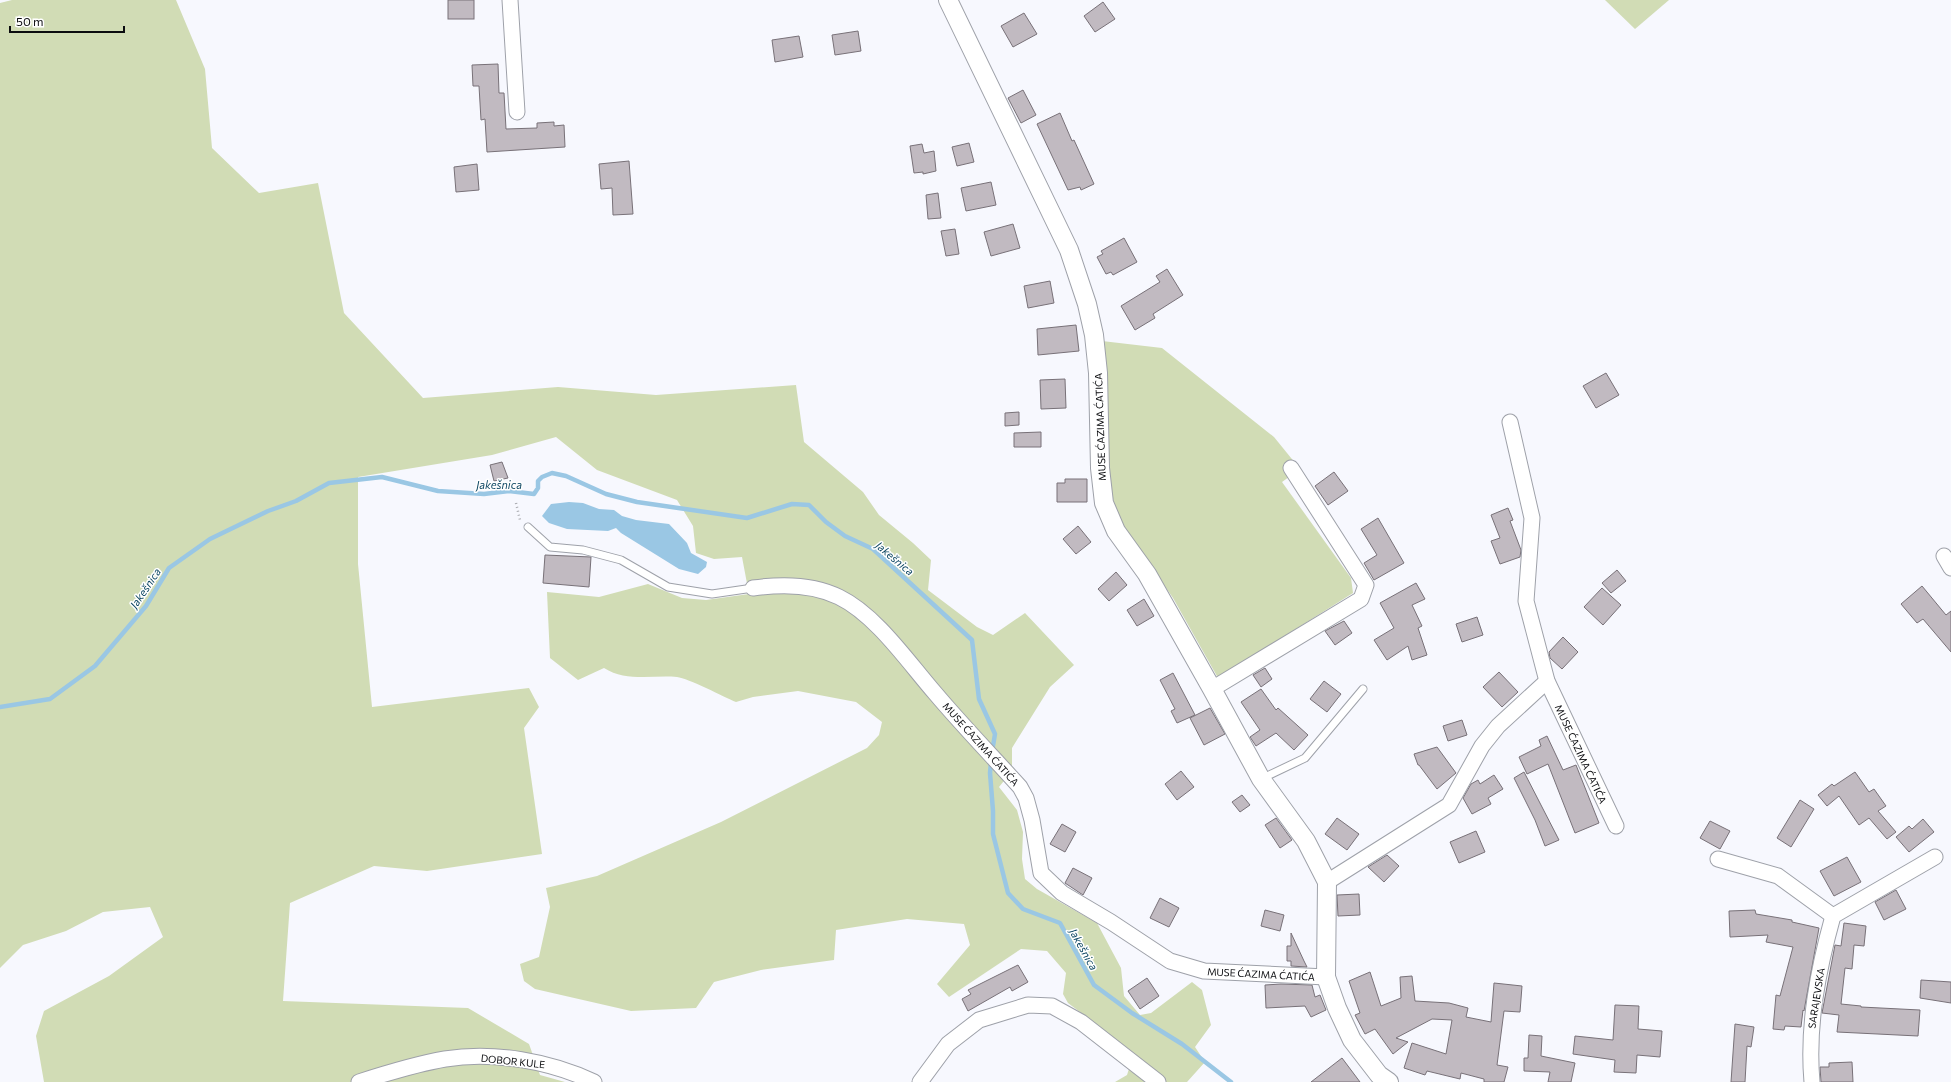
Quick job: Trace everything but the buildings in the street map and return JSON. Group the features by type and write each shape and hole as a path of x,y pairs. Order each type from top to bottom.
{"street":[{"path":"510,0 517,112"},
{"name":"MUSE ĆAZIMA ĆATIĆA","path":"948,0 1069,250 1087,304 1094,335 1098,373 1100,468 1104,503 1116,531 1147,574 1261,779 1306,841 1327,882 1326,977 1336,1008 1352,1040 1379,1075 1389,1082"},
{"name":"MUSE ĆAZIMA ĆATIĆA","path":"1510,422 1532,518 1526,601 1547,681 1616,826"},
{"path":"1212,689 1361,599 1366,585 1291,468"},
{"name":"MUSE ĆAZIMA ĆATIĆA","path":"753,588 776,585 811,588 839,596 867,615 946,706 1020,787 1026,798 1032,820 1041,873 1062,893 1111,922 1170,961 1176,963 1204,971 1326,977"},
{"path":"1327,882 1450,805 1482,746 1498,726 1547,681"},
{"path":"1718,859 1778,876 1833,916 1935,857"},
{"name":"SARAJEVSKA","path":"1812,1082 1810,1061 1811,1020 1824,947 1833,916"},
{"path":"920,1082 948,1044 978,1020 1028,1005 1052,1006 1081,1022 1158,1082"},
{"name":"DOBOR KULE","path":"359,1082 404,1068 446,1059 485,1056 551,1065 594,1082"}],"lane":[{"path":"528,527 550,547 583,550 620,560 668,587 712,594 753,588"},
{"path":"1261,779 1305,758 1363,689"}],"path":[{"path":"516,503 520,520 528,527"}],"green space":[{"path":"12,0 176,0 205,69 212,148 259,193 318,183 344,313 423,398 558,387 656,395 796,385 804,442 863,492 879,515 931,560 928,590 977,627 993,635 1025,613 1074,665 1050,687 1012,748 1012,771 999,787 1017,810 1023,832 1022,859 1025,879 1037,889 1097,923 1121,968 1124,996 1140,1015 1151,1013 1192,982 1202,990 1211,1025 1195,1047 1205,1062 1187,1082 1115,1082 1127,1075 1134,1053 1068,1003 1063,994 1066,973 1047,951 1021,949 949,997 937,984 970,945 964,924 907,919 836,930 834,960 761,970 714,982 696,1008 631,1011 535,989 524,981 520,964 539,957 550,907 546,888 597,876 721,822 867,748 879,735 882,722 856,702 798,691 753,697 736,702 697,684 677,677 639,677 621,675 604,668 578,680 550,658 547,592 599,597 648,584 682,598 706,600 749,594 742,557 714,559 696,553 693,526 677,500 597,470 556,437 492,455 358,477 358,564 372,707 529,688 539,707 524,728 542,854 427,871 374,866 290,903 283,1001 468,1008 529,1044 540,1075 565,1082 44,1082 36,1036 44,1011 109,976 163,937 150,907 103,912 66,931 23,945 0,968 0,3"},
{"path":"1605,0 1669,0 1635,29"},
{"path":"1102,341 1162,348 1274,437 1300,469 1282,482 1351,578 1353,593 1218,678 1173,598 1119,520 1106,474"}],"water":[{"path":"569,502 583,503 599,509 614,510 622,516 636,520 669,524 687,543 691,553 707,562 706,567 698,574 679,569 621,533 616,528 608,531 567,529 549,523 542,516 551,504"}],"waterway":[{"name":"Jakešnica","path":"0,707 50,699 95,666 146,606 169,568 210,539 268,511 296,501 329,483 382,477 438,491 484,494 509,491 534,494 538,488 538,481 542,477 552,473 566,476 606,494 637,502 747,518 792,504 809,505 826,522 845,536 873,549 972,640 979,699 995,734 993,746"},
{"name":"Jakešnica","path":"991,762 990,773 993,834 1008,893 1023,909 1060,923 1094,985 1132,1013 1182,1044 1231,1082"}]}
